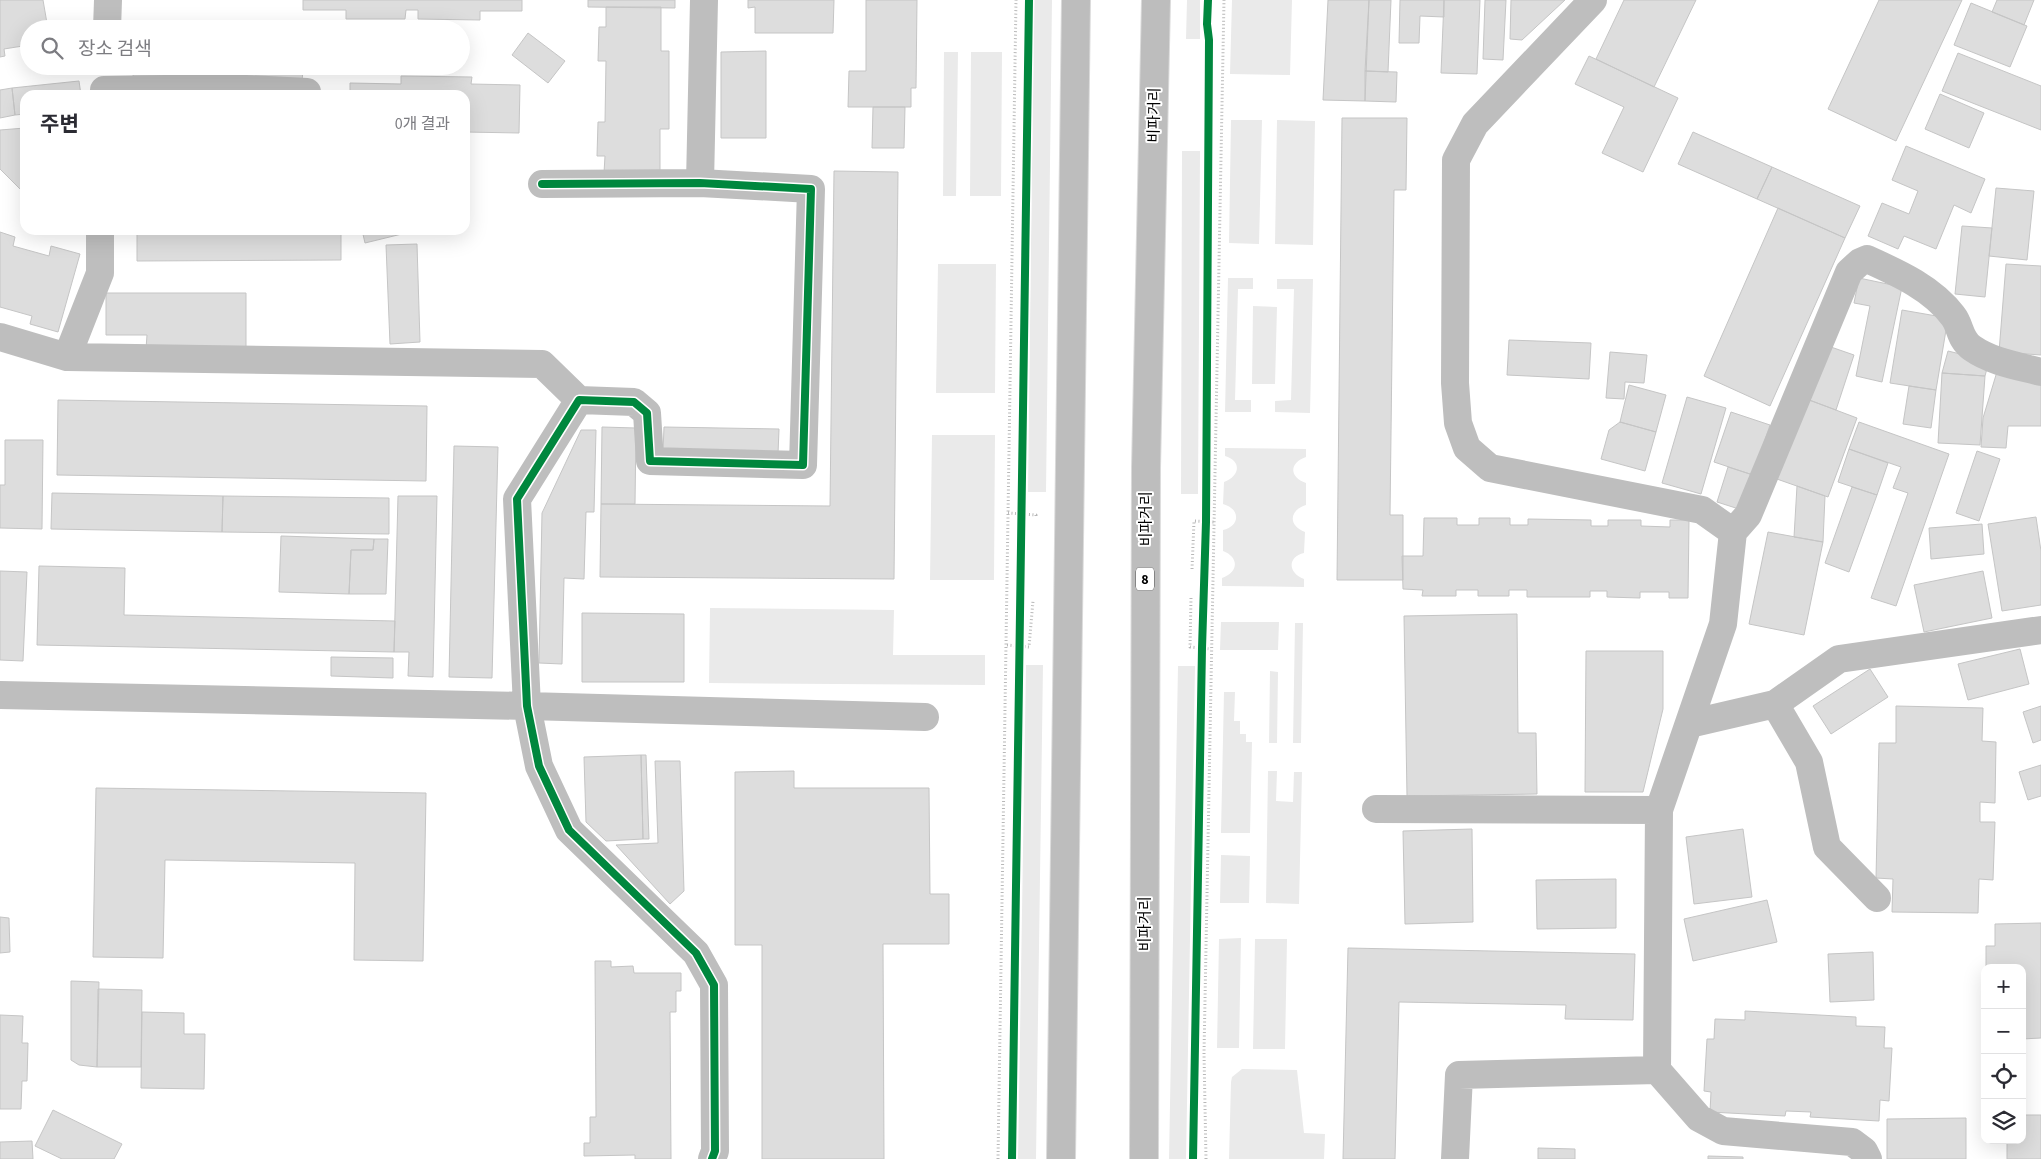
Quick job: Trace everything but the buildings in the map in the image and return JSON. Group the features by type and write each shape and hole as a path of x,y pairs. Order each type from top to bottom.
{"main road":[{"path":"1061,1159 1076,0"},
{"name":"비파거리","path":"1144,1159 1146,468 1156,0"}],"street":[{"path":"107,20 108,0"},
{"path":"700,183 704,0"},
{"path":"1593,0 1475,124 1456,160 1455,383 1458,423 1467,448 1490,468 1702,510 1733,532"},
{"path":"104,84 267,90"},
{"path":"0,337 67,356 542,364 579,400 634,402 647,413 650,461 803,465 811,189 700,183 542,184"},
{"path":"67,356 100,273 100,235"},
{"path":"1868,1159 1864,1151 1852,1142 1723,1131 1699,1118 1657,1070 1660,810 1723,624 1733,532 1748,515 1849,272 1860,262 1867,259 1905,276 1942,302 1955,317 1961,335 1972,348 2003,363 2041,372"},
{"path":"579,400 517,499 527,706 539,766 569,830 696,953 714,985 715,1151 712,1159"},
{"path":"1689,724 1775,704 1839,659 2041,630"},
{"path":"0,695 527,706 925,717"},
{"path":"1775,704 1809,762 1827,847 1877,898"},
{"path":"1376,809 1660,810"},
{"path":"1455,1159 1459,1075 1657,1070"}],"path":[{"path":"998,1159 1016,0"},
{"path":"1204,590 1210,522 1224,0"},
{"path":"1206,1159 1204,1054 1211,649 1207,433"},
{"path":"1021,524 1022,504"},
{"path":"1008,513 1036,515 1036,521"},
{"path":"1192,569 1194,521 1210,522"},
{"path":"1007,645 1029,647 1033,596"},
{"path":"1191,598 1190,647 1211,649"},
{"path":"1019,656 1020,637"},
{"path":"1202,638 1202,658"}],"shaded area":[{"path":"1034,0 1052,0 1046,492 1028,492"},
{"path":"1187,0 1200,0 1200,39 1186,39"},
{"path":"1232,0 1292,0 1290,75 1230,74"},
{"path":"944,52 958,52 956,196 943,196"},
{"path":"971,52 1002,52 1001,196 970,196"},
{"path":"1231,120 1262,120 1259,244 1229,243"},
{"path":"1277,120 1315,121 1313,245 1275,244"},
{"path":"1182,151 1200,151 1198,494 1181,494"},
{"path":"938,264 996,264 995,393 936,393"},
{"path":"1228,278 1253,278 1253,289 1238,289 1235,400 1251,400 1251,412 1225,412"},
{"path":"1277,279 1313,279 1310,413 1275,412 1275,401 1291,400 1294,289 1277,289"},
{"path":"1253,306 1277,307 1275,384 1252,384"},
{"path":"932,435 995,435 994,580 930,580"},
{"path":"1225,448 1306,449 1306,457 1296,463 1293,470 1296,477 1306,483 1306,505 1296,510 1293,518 1296,526 1305,532 1304,553 1298,555 1292,561 1292,569 1304,579 1304,587 1222,586 1222,578 1232,572 1235,565 1232,557 1223,551 1223,530 1233,525 1236,517 1229,506 1223,504 1224,482 1233,476 1237,469 1234,461 1225,456"},
{"path":"710,608 894,610 893,655 985,655 985,685 709,683"},
{"path":"1221,622 1279,622 1278,650 1220,650"},
{"path":"1295,623 1303,623 1301,743 1293,743"},
{"path":"1026,665 1043,665 1036,1159 1018,1159"},
{"path":"1178,666 1195,666 1186,1159 1169,1159"},
{"path":"1270,671 1278,672 1277,743 1269,743"},
{"path":"1224,692 1235,692 1234,721 1240,721 1240,734 1246,734 1246,742 1252,742 1250,833 1221,833"},
{"path":"1268,771 1277,771 1276,801 1293,802 1294,772 1302,772 1299,904 1266,903"},
{"path":"1221,855 1250,856 1249,903 1220,903"},
{"path":"1241,938 1239,1048 1217,1048 1219,939"},
{"path":"1255,939 1287,939 1285,1049 1253,1049"},
{"path":"1242,1069 1297,1070 1304,1133 1325,1134 1324,1159 1229,1159 1231,1082 1232,1077"}],"cycle path":[{"path":"1012,1159 1029,0"},
{"path":"1193,1159 1206,522 1208,0"},
{"path":"542,184 700,183 811,189 803,465 650,461 647,413 634,402 579,400 517,499 527,706 539,766 569,830 696,953 714,985 715,1151 712,1159"}]}
